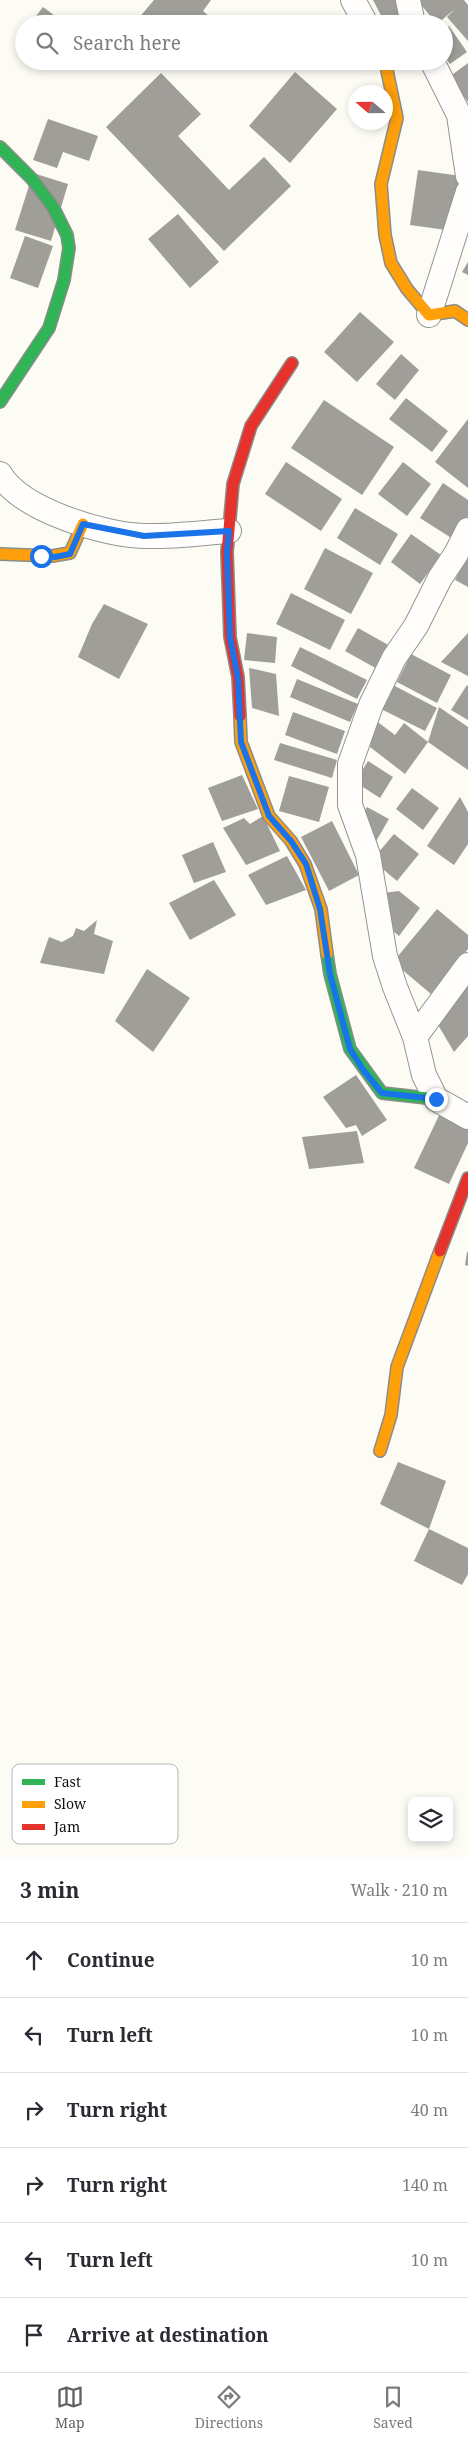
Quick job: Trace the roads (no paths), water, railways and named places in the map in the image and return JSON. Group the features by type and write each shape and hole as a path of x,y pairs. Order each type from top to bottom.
{"street":[{"path":"353,0 361,15"},
{"path":"408,0 411,15"},
{"path":"387,70 397,118 381,184 385,235 390,263 407,289 430,315"},
{"path":"436,70 459,115 468,176"},
{"path":"0,147 18,161 55,209 70,247 68,264 49,326 32,357 0,402"},
{"path":"430,315 468,192"},
{"path":"430,315 455,311 468,320"},
{"path":"292,363 251,426 233,484 227,552 230,637 238,678 241,742 269,816 291,841 306,864 320,909 330,974 350,1049 364,1071 382,1093 436,1099 468,1116"},
{"path":"0,474 5,482 27,499 54,513 83,524 144,536 229,531"},
{"path":"0,554 16,552 55,557 70,554 83,524"},
{"path":"436,1099 424,1075 415,1036 385,956 368,855 350,806 350,764 371,705 394,658 416,626 440,578 456,554 468,530"},
{"path":"415,1036 468,965"},
{"path":"380,1451 391,1416 397,1367 468,1178"}]}
